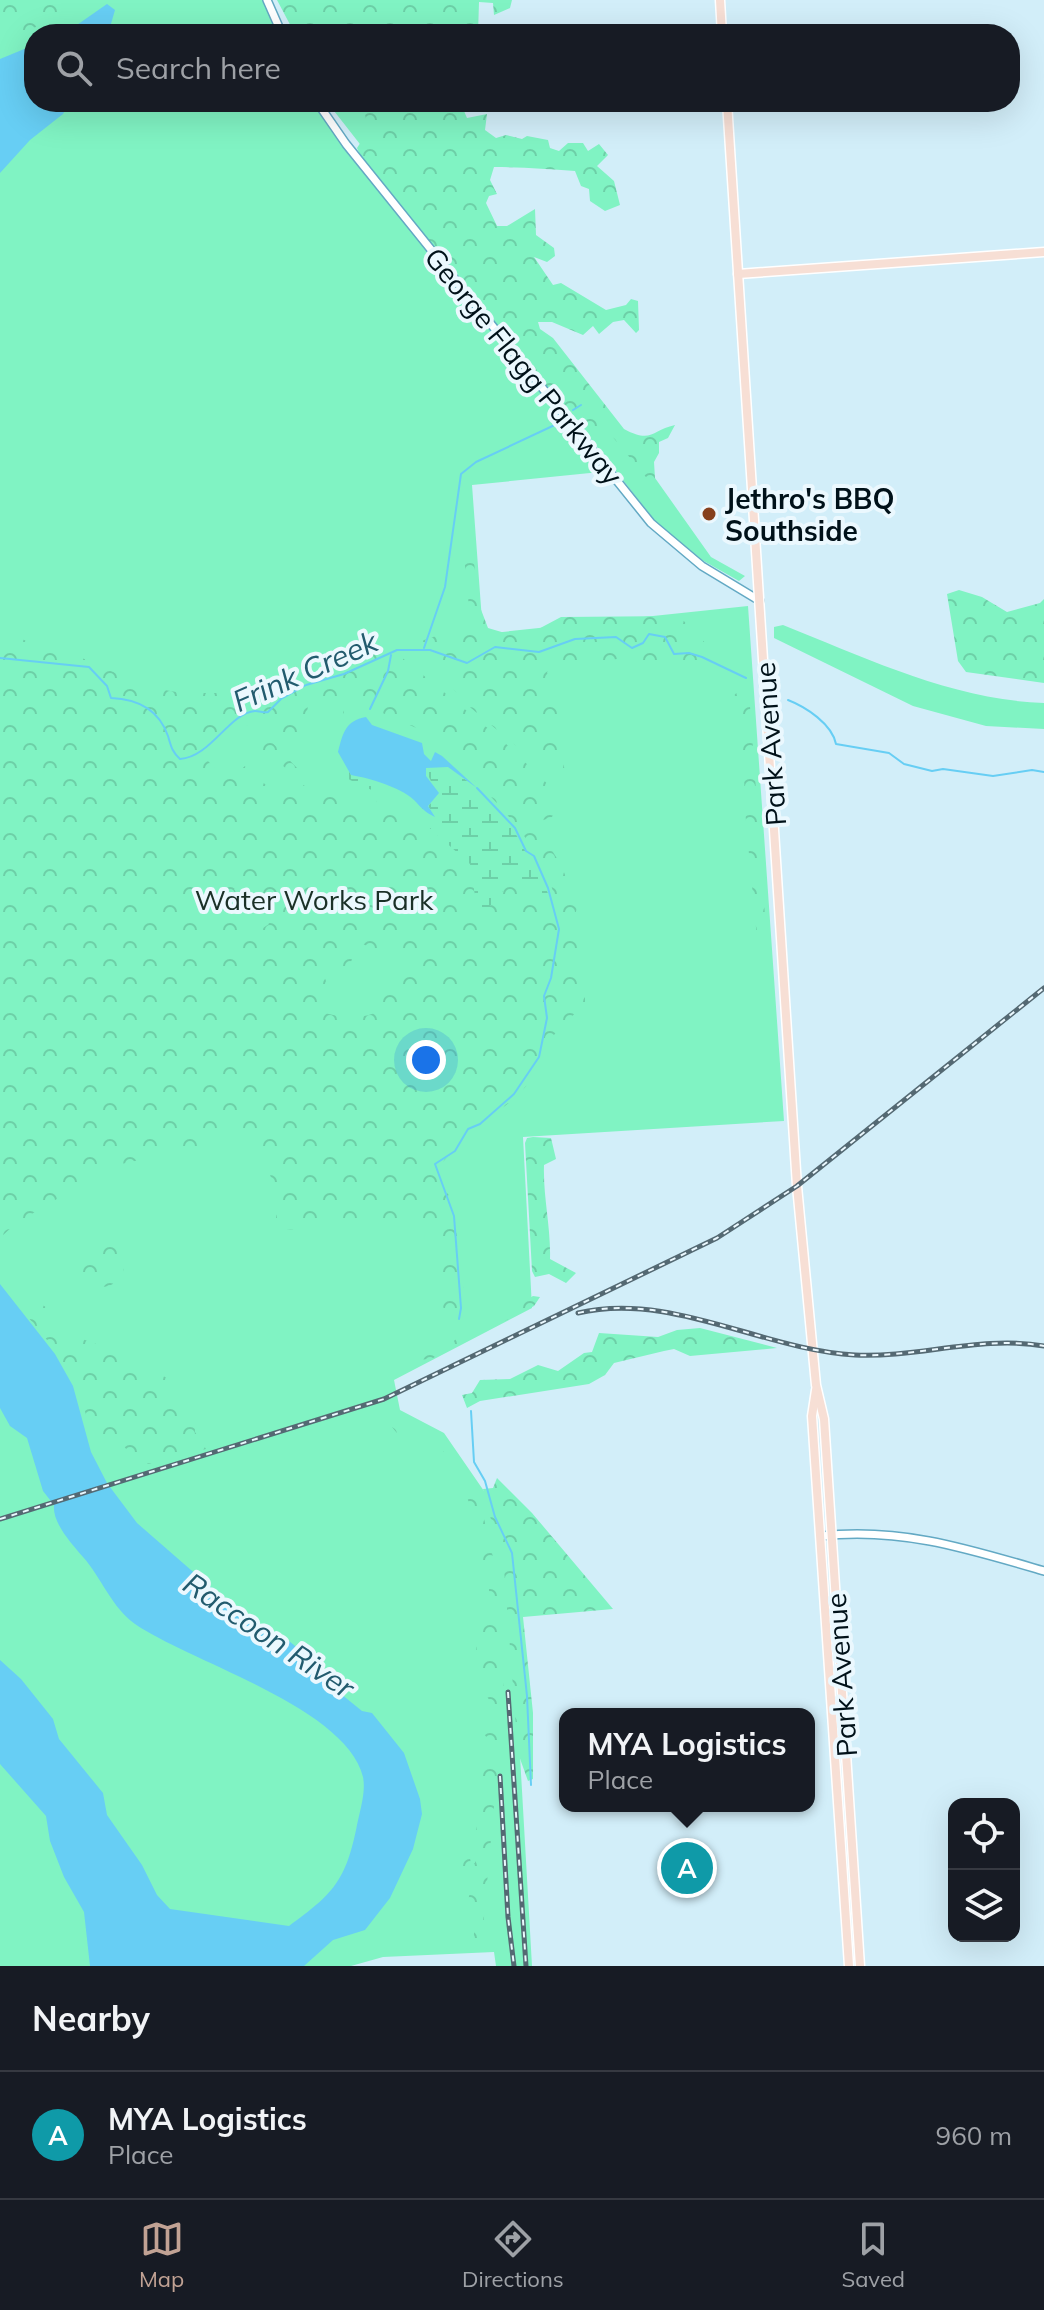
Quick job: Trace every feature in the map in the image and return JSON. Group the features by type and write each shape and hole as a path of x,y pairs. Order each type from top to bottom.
{"main road":[{"path":"720,0 721,24"},
{"name":"Park Avenue","path":"728,112 797,1186 816,1385 824,1419 860,1966"},
{"path":"738,274 1044,252"},
{"name":"Park Avenue","path":"816,1385 812,1416 849,1966"}],"street":[{"path":"267,0 278,24"},
{"name":"George Flagg Parkway","path":"324,112 346,144 651,523 702,566 760,601"},
{"path":"821,1536 867,1532 912,1536 1044,1571"}],"green space":[{"name":"Water Works Park","path":"0,0 263,0 274,24 24,24 24,112 320,112 345,148 576,435 600,472 472,485 483,634 748,606 784,1121 523,1137 532,1308 394,1380 400,1410 444,1433 495,1507 510,1580 532,1966 496,1966 494,1952 383,1957 351,1966 0,1966"},
{"path":"0,0 81,0 41,24 24,24 24,30 0,36"},
{"path":"277,0 512,0 510,8 494,15 493,3 479,2 478,24 290,24"},
{"path":"335,112 367,112 638,454 711,557 745,576 739,581 702,560 655,521"},
{"path":"362,112 464,112 467,118 487,114 485,130 496,138 506,135 548,140 550,148 559,151 568,143 583,143 588,151 599,144 608,155 597,166 614,181 620,205 605,211 590,201 589,189 581,186 575,171 494,167 490,180 497,194 489,196 486,203 497,226 507,226 535,209 536,235 554,248 555,256 547,262 534,257 553,285 561,283 606,310 626,305 631,299 638,301 639,330 636,333 624,320 613,322 599,334 593,326 583,335 552,322 538,322 540,329 553,338 624,429 646,436 675,425 668,438 659,442 659,453 654,462 655,478 650,482 607,430 585,436 361,157 357,148 368,131"},
{"path":"466,542 472,548 480,607 488,628 512,635 529,634 561,617 679,616 713,651 709,664 695,672 617,659 552,667 547,672 559,717 565,776 563,780 552,776 471,708 442,677 433,660 402,639 407,634 421,641 454,630 471,629 463,545"},
{"path":"959,590 982,597 1007,612 1040,603 1044,599 1044,683 966,672 958,661 947,594"},
{"path":"783,625 943,686 1010,700 1044,703 1044,729 986,726 913,706 774,638 774,627"},
{"path":"0,628 24,640 62,649 147,687 182,693 266,693 389,647 501,739 561,797 552,817 538,822 469,756 448,742 351,699 343,700 344,713 337,717 325,714 315,702 308,706 303,739 296,742 284,735 273,718 263,719 235,732 208,761 224,778 232,777 245,766 258,777 263,762 259,729 299,770 295,775 283,766 270,765 263,783 276,789 285,788 292,780 318,792 346,797 373,811 378,808 375,792 404,805 470,864 480,926 490,916 490,906 511,881 531,879 554,912 553,891 531,845 513,822 473,778 438,746 497,790 541,836 558,859 567,880 566,896 578,905 573,921 582,940 583,953 573,972 585,991 585,1003 551,1038 560,1048 559,1056 548,1064 539,1063 531,1081 514,1099 469,1134 439,1166 457,1220 464,1264 462,1293 454,1315 448,1316 440,1294 441,1244 434,1222 392,1218 305,1230 284,1229 276,1220 276,1191 262,1153 244,1145 232,1131 199,1147 112,1166 15,1224 0,1238","holes":["241,880 248,882 269,924 263,928 248,924 243,913 218,909 215,903 224,899 235,902 239,898 234,889 243,887","362,944 391,954 399,965 383,988 381,1009 376,1013 354,1017 325,1013 330,992 319,962 324,957 340,970 347,971"]},
{"path":"744,687 749,692 766,930 764,936 757,938 746,823 742,731 729,699"},
{"path":"338,752 351,775 375,781 434,815 428,806 438,797 425,768 445,769 465,779 505,819 537,870 554,912 546,910 540,891 531,879 511,881 490,906 490,922 485,928 480,926 470,864 404,805 350,780 339,770"},
{"path":"527,1138 551,1138 556,1159 544,1165 550,1259 576,1273 566,1283 549,1274 535,1277 532,1271 525,1143"},
{"path":"102,1243 118,1249 124,1265 118,1281 102,1287 86,1281 80,1265 86,1249"},
{"path":"13,1284 21,1294 46,1307 56,1325 74,1336 110,1349 171,1380 174,1384 171,1398 194,1414 195,1432 206,1449 148,1464 130,1454 113,1432 108,1433 105,1442 113,1463 104,1456 93,1440 73,1379 49,1342 10,1296 7,1288"},
{"path":"533,1296 540,1297 534,1306 433,1358 421,1360 423,1355 449,1345 468,1329 485,1324"},
{"path":"700,1328 777,1348 690,1356 674,1349 614,1363 605,1375 589,1384 480,1401 467,1408 462,1395 472,1393 480,1380 510,1379 538,1365 558,1371 584,1353 592,1352 599,1333 658,1337 677,1330"},
{"path":"394,1423 435,1443 465,1474 483,1514 495,1566 504,1695 481,1950 473,1946 475,1921 467,1904 473,1881 461,1872 461,1863 449,1862 458,1854 462,1835 466,1834 471,1864 475,1863 479,1763 483,1748 470,1749 475,1740 484,1742 487,1738 482,1731 483,1710 490,1701 482,1683 477,1657 475,1631 478,1613 474,1599 489,1595 489,1583 467,1496 444,1469 439,1455 401,1438 392,1427"},
{"path":"497,1478 532,1513 613,1609 523,1617 533,1713 533,1779 528,1781 518,1753 504,1569 483,1489 493,1488"}],"water":[{"path":"107,4 115,10 111,24 78,24"},
{"path":"24,49 24,112 64,112 30,140 0,173 0,59"},
{"path":"366,717 372,725 422,743 424,754 431,761 435,752 442,756 477,788 448,767 426,768 426,776 439,793 428,806 435,817 401,791 351,775 338,752 349,725"},
{"name":"Raccoon River","path":"0,1284 55,1354 73,1386 91,1452 107,1483 137,1523 230,1604 246,1622 289,1641 316,1663 341,1694 362,1711 372,1713 404,1753 422,1814 413,1849 390,1898 365,1930 333,1940 304,1966 90,1966 84,1912 64,1877 50,1841 46,1816 0,1764 0,1660 21,1679 53,1719 59,1739 103,1793 107,1815 142,1865 157,1895 170,1909 289,1926 327,1895 342,1873 353,1844 364,1789 363,1777 351,1752 328,1729 298,1708 135,1624 113,1601 68,1540 56,1519 54,1505 43,1491 27,1438 10,1426 0,1408"}],"waterway":[{"path":"573,410 581,405"},
{"path":"424,648 445,587 461,474 476,462 559,423"},
{"name":"Frink Creek","path":"0,658 89,667 107,686 111,698 139,704 159,719 172,749 180,759 201,751 246,714 268,712 281,699 306,685 344,674 397,650 430,650 467,663 495,647 539,652 575,639 616,637 632,648 643,643 649,634 665,637 674,654 689,653 702,657 746,678"},
{"path":"370,709 388,671 391,655"},
{"name":"Frink Creek","path":"788,700 817,717 836,744 889,753 904,764 932,771 943,769 993,776 1032,770 1044,772"},
{"path":"459,1319 461,1308 454,1216 435,1164 455,1151 468,1129 480,1124 514,1094 539,1057 547,1018 544,996 551,978 559,929 548,888 534,856 526,851 515,828 477,788"},
{"path":"471,1411 474,1462 485,1481 495,1517 512,1553 527,1696 531,1785"}],"railway":[{"path":"0,1519 384,1399 717,1238 797,1186 1044,988"},
{"path":"578,1313 613,1308 682,1315 820,1351 855,1355 997,1343 1044,1346"},
{"path":"508,1692 526,1966"},
{"path":"500,1776 514,1966"}],"place":[{"name":"Jethro's BBQ Southside","path":"709,514"},
{"name":"MYA Logistics","path":"687,1868"}]}
